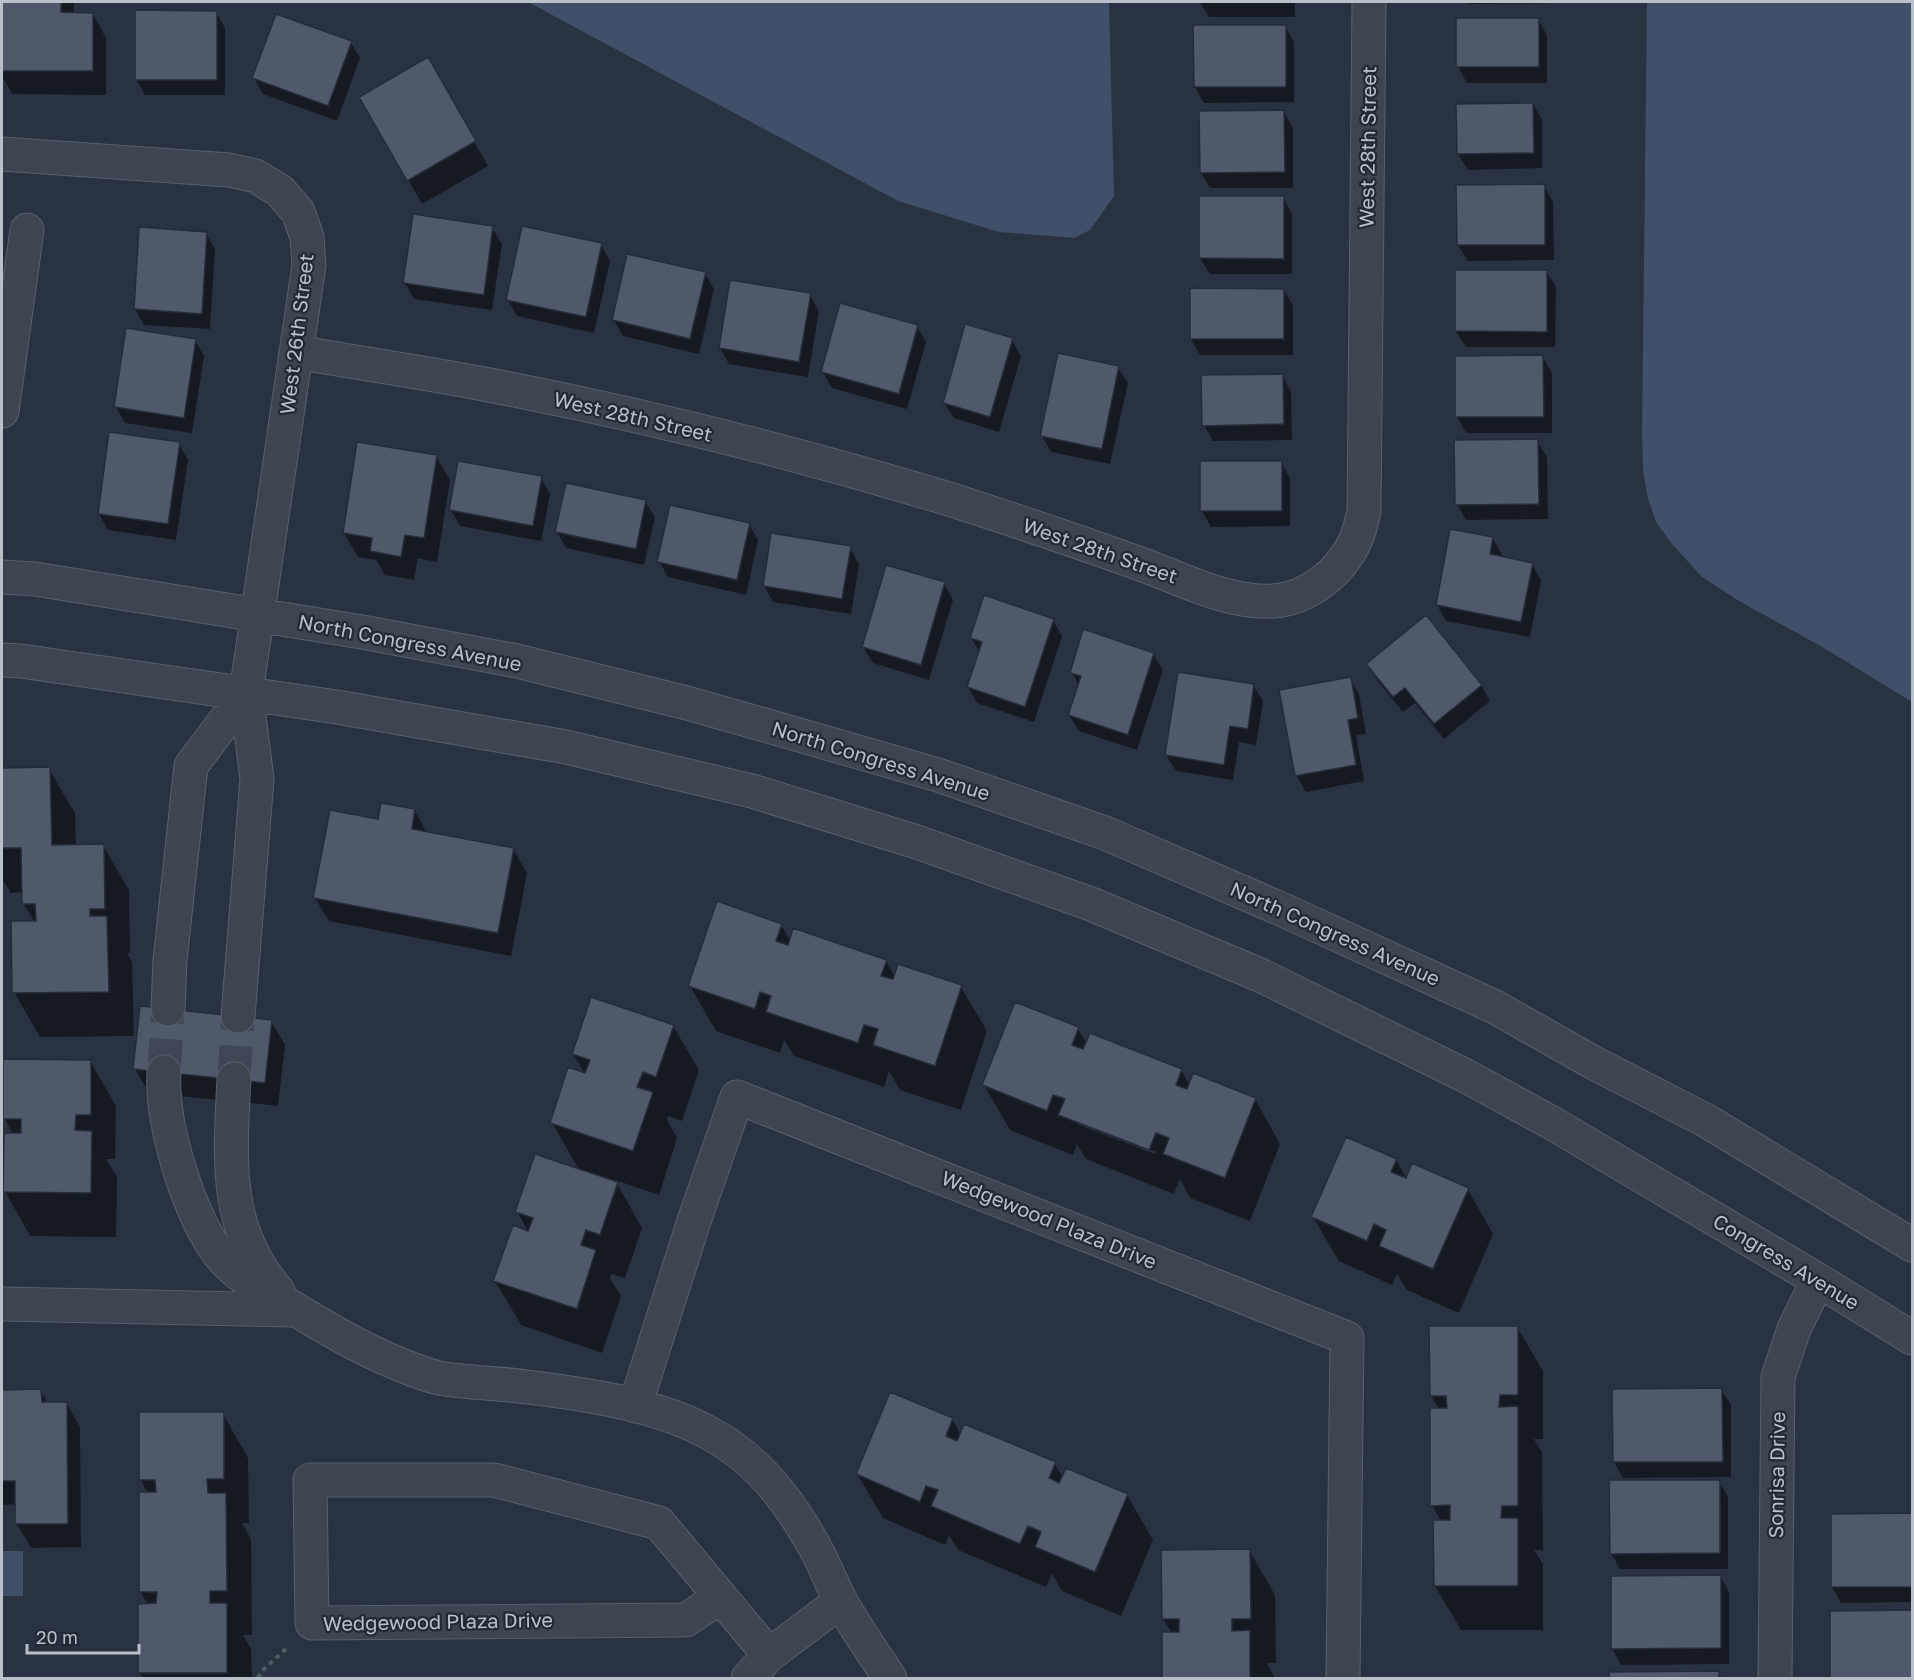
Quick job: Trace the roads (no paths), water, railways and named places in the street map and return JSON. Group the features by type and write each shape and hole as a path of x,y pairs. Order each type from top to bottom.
{"street":[{"name":"West 28th Street","path":"296,352 484,384 673,424 950,500 1250,602 1276,601 1301,594 1327,579 1345,560 1358,537 1364,511 1369,2"},
{"name":"West 26th Street","path":"2,154 229,170 256,176 280,191 298,212 307,237 309,265 246,693"},
{"path":"2,411 27,230"},
{"name":"North Congress Avenue","path":"2,577 35,579 362,632 517,662 687,703 938,776 1105,832 1496,1007 1594,1063 1705,1120 1912,1245"},
{"path":"2,660 246,693"},
{"path":"168,1009 170,960 191,766 246,693"},
{"path":"238,1016 257,779 246,693"},
{"name":"Congress Avenue","path":"246,693 337,706 566,747 752,791 917,842 1091,904 1260,975 1466,1076 1552,1123 1912,1338"},
{"path":"164,1072 166,1108 185,1186 201,1224 217,1251 235,1270 262,1291 334,1334 393,1363 436,1377 571,1393 635,1406 676,1418 708,1432 768,1479 792,1510 811,1540 841,1601 890,1678"},
{"path":"234,1079 231,1171 237,1215 247,1245 265,1275 296,1310"},
{"name":"Wedgewood Plaza Drive","path":"635,1406 694,1221 737,1097 1347,1338 1343,1678"},
{"name":"Sonrisa Drive","path":"1775,1678 1778,1377 1794,1329 1818,1280"},
{"path":"2,1304 296,1310"},
{"name":"Wedgewood Plaza Drive","path":"720,1597 686,1620 312,1623 310,1480 494,1480 659,1523 720,1597 758,1666 841,1601"}],"water":[{"path":"528,2 1109,2 1114,196 1090,230 1074,238 999,232 898,201"},
{"path":"1647,2 1912,2 1912,702 1702,577 1672,544 1656,522 1648,499 1643,470 1642,432"},
{"path":"2,1551 23,1551 23,1596 2,1596"}],"tunnel":[{"path":"164,1072 168,1009"},
{"path":"234,1079 238,1016"}]}
